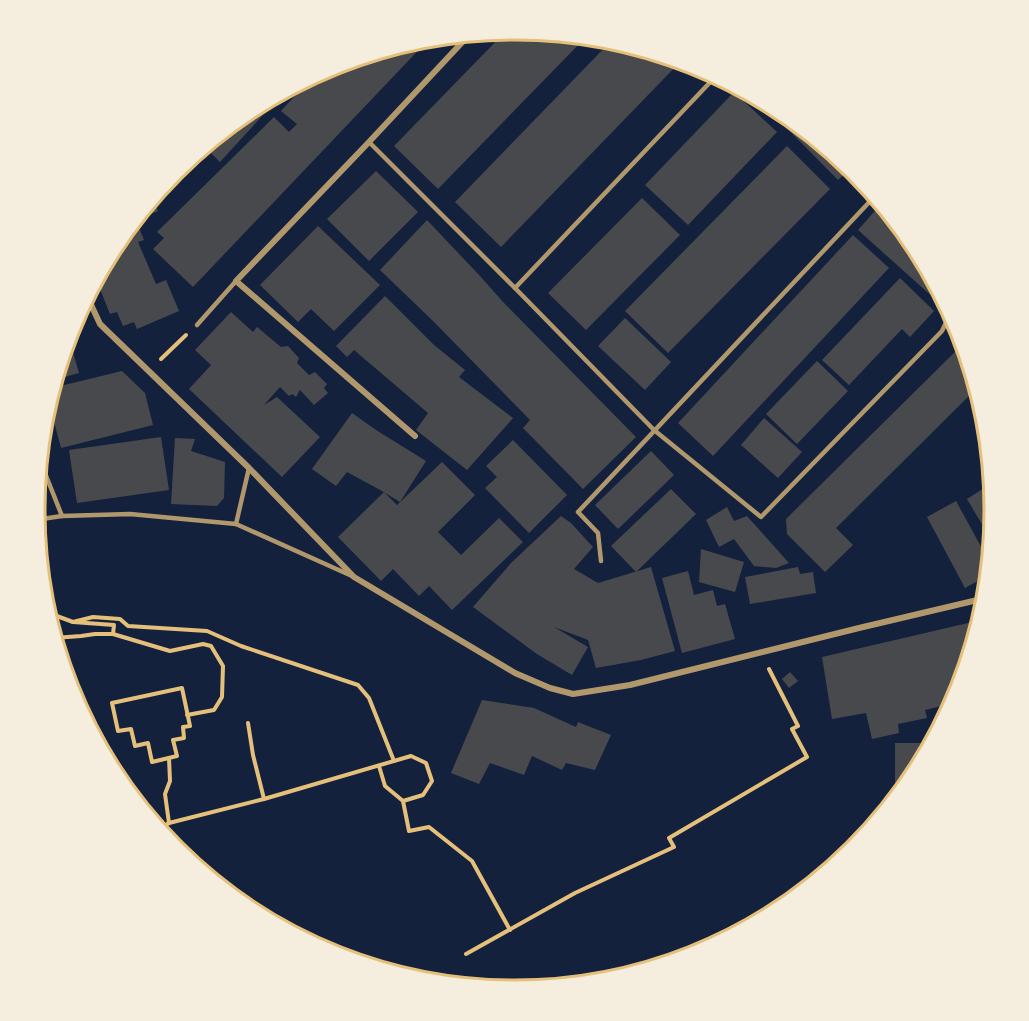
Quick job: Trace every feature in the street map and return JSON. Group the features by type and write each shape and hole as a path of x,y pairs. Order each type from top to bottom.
{"street":[{"path":"415,436 236,281 459,44"},
{"path":"92,306 100,324 249,468 354,577 515,673 550,688 573,693 630,685 975,601"}],"lane":[{"path":"515,288 709,83"},
{"path":"369,142 654,430 761,517 942,331 946,324"},
{"path":"601,561 598,533 578,512 869,202"},
{"path":"197,324 236,281"},
{"path":"236,524 249,468"},
{"path":"46,477 62,516"},
{"path":"45,519 130,514 236,524 354,577"}],"path":[{"path":"149,371 197,324"},
{"path":"57,616 73,622 114,625 113,634"},
{"path":"73,622 93,617 120,619 128,626 207,631 241,646 358,685 369,698 394,761"},
{"path":"62,637 95,633 113,634 170,651 203,644 211,646 223,666 222,697 214,710 188,715"},
{"path":"466,954 575,893 674,847 669,838 807,757 792,729 798,726 760,652"},
{"path":"182,688 190,726 183,727 184,738 173,740 177,756 169,758 152,762 148,743 135,747 131,729 118,731 112,703 182,688"},
{"path":"248,723 264,799"},
{"path":"166,825 411,756 426,763 432,781 423,795 403,801"},
{"path":"169,758 170,781 165,794 169,823"},
{"path":"379,766 385,786 403,801 409,831 429,827 472,861 510,930"}],"building":[{"path":"514,40 578,45 438,189 394,146 496,41"},
{"path":"603,49 674,68 501,247 455,202"},
{"path":"417,51 193,287 153,249 164,238 157,232 274,117 289,132 297,124 281,111 296,94 335,76 363,65"},
{"path":"732,94 741,98 777,132 688,225 645,185"},
{"path":"267,111 220,162 210,152"},
{"path":"785,127 844,175 838,180"},
{"path":"787,146 830,189 668,353 625,311"},
{"path":"376,171 418,212 369,261 327,219"},
{"path":"642,198 680,235 586,330 548,293"},
{"path":"876,210 905,249 933,297 858,230"},
{"path":"427,220 504,303 636,437 583,489 523,428 530,420 380,270"},
{"path":"318,226 380,285 334,331 311,309 298,322 260,285"},
{"path":"139,228 144,240 138,242 156,284 166,280 179,311 137,329 134,322 123,326 117,312 110,314 100,289"},
{"path":"853,235 889,268 713,456 678,423"},
{"path":"900,278 934,311 910,337 902,329 849,385 822,360"},
{"path":"385,296 434,345 465,370 459,377 513,418 467,470 416,430 428,413 354,350 347,357 336,346"},
{"path":"231,312 253,332 257,327 281,347 288,346 299,358 297,363 309,375 315,372 327,384 324,388 328,393 314,405 300,390 296,397 292,394 289,396 280,387 264,405 277,397 320,437 282,477 189,389 211,365 195,350"},
{"path":"625,318 671,362 645,390 598,346"},
{"path":"72,350 79,373 64,377"},
{"path":"957,350 970,395 836,528 853,545 825,572 787,534 786,519"},
{"path":"817,361 848,391 797,444 766,414"},
{"path":"122,371 145,393 153,425 61,448 54,421 62,386"},
{"path":"352,413 426,461 400,502 347,472 336,486 312,469"},
{"path":"764,418 802,452 778,478 741,445"},
{"path":"161,437 169,490 77,503 69,450"},
{"path":"175,438 195,439 191,451 225,462 224,498 217,506 171,504"},
{"path":"513,440 567,495 529,533 485,488 497,477 486,466"},
{"path":"651,451 674,475 618,529 595,505"},
{"path":"442,462 475,495 438,532 461,555 499,518 523,542 452,610 429,586 419,596 393,569 381,581 338,537 384,492 397,505"},
{"path":"671,489 696,514 636,572 611,546"},
{"path":"983,489 983,526 967,499"},
{"path":"956,501 982,549 979,581 965,588 927,517"},
{"path":"727,507 734,521 747,516 789,563 776,568 754,566 734,539 719,547 706,520"},
{"path":"561,516 571,523 593,547 574,569 598,583 651,567 675,651 596,668 588,640 554,627 588,647 572,675 537,654 473,607 511,563"},
{"path":"701,549 744,562 735,592 699,582"},
{"path":"798,567 800,574 813,572 816,593 750,604 745,577"},
{"path":"688,571 694,595 713,590 717,606 725,604 735,639 682,653 662,578"},
{"path":"970,623 960,662 942,706 925,710 927,718 898,724 899,733 872,739 866,713 832,719 822,657"},
{"path":"790,672 798,681 789,688 782,679"},
{"path":"482,700 534,708 576,727 578,722 611,735 595,770 566,763 562,770 532,756 524,775 490,763 479,784 451,773"},
{"path":"895,743 924,743 905,772 895,786"}]}
